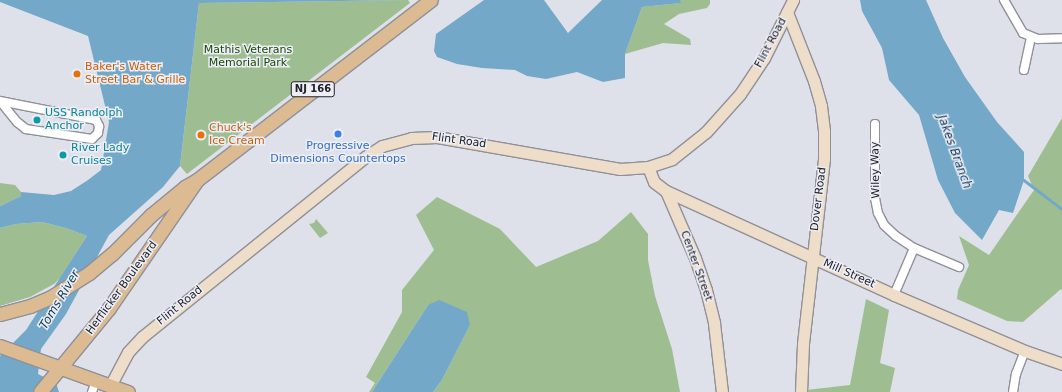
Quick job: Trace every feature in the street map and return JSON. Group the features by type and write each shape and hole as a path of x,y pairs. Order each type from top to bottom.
{"main road":[{"name":"NJ 166","path":"0,314 30,306 64,289 98,266 151,215 185,187 197,180 431,0"},
{"name":"Herflicker Boulevard","path":"40,392 109,308 197,180"},
{"path":"0,346 46,363 57,373 94,386 110,386 128,392"}],"street":[{"name":"Flint Road","path":"110,386 128,352 142,336 365,157 382,146 411,138 437,137 627,170 648,168 672,159 691,146 729,108 764,58 793,0"},
{"path":"1004,0 1023,32 1031,38 1062,38"},
{"name":"Dover Road","path":"787,12 814,81 821,106 824,131 824,159 803,344 801,392"},
{"path":"1024,70 1031,38"},
{"path":"0,101 96,120 99,126 98,133 92,139 26,129 17,122 0,101"},
{"name":"Wiley Way","path":"875,124 875,198 878,213 884,225 896,236 914,248 959,267"},
{"name":"Mill Street","path":"648,168 654,182 666,191 894,295 1025,351 1062,364"},
{"name":"Center Street","path":"666,191 695,258 706,290 714,323 722,392"},
{"path":"894,295 914,248"},
{"path":"1013,392 1016,374 1025,351"}],"green space":[{"name":"Mathis Veterans Memorial Park","path":"408,0 410,3 187,174 180,166 199,3"},
{"path":"680,0 710,0 710,4 707,8 679,14 664,24 690,39 691,45 663,43 625,54 642,7 680,3"},
{"path":"1062,118 1062,291 1061,289 1023,322 1007,321 957,299 958,290 969,265 959,236 989,255 1034,190 1028,176"},
{"path":"0,183 15,185 21,192 21,196 0,206"},
{"path":"437,197 500,229 536,267 598,241 631,212 648,234 648,260 655,296 672,349 680,392 433,392 442,380 470,325 428,305 372,392 369,392 375,383 366,377 402,312 402,290 434,250 416,215"},
{"path":"316,219 328,233 320,238 309,224 314,223"},
{"path":"42,222 66,228 87,236 60,278 54,284 30,297 0,306 0,228 16,224"},
{"path":"866,299 889,310 880,363 895,368 890,392 806,392 806,390 850,385"}],"water":[{"name":"Toms River","path":"0,0 408,0 199,3 180,166 163,187 109,235 66,314 41,349 38,374 56,383 59,392 0,392 0,356 26,330 87,236 66,228 42,222 16,224 0,228 0,206 21,196 21,192 54,195 71,191 101,170 109,122 88,36 0,2"},
{"path":"484,0 544,0 568,33 602,0 680,0 681,3 642,7 625,54 625,78 603,82 577,72 546,79 527,76 515,70 482,68 457,64 437,57 434,51 436,34"},
{"path":"860,0 926,0 943,38 965,77 997,122 1024,152 1024,180 1013,213 999,210 982,240 955,213 938,180 919,115 889,80 882,48 862,11"},
{"path":"439,300 467,312 470,325 442,380 433,392 372,392 428,305"}],"waterway":[{"name":"Jakes Branch","path":"1024,180 1062,209"}],"place":[{"name":"Baker's Water Street Bar & Grille","path":"77,74"},
{"name":"USS Randolph Anchor","path":"37,120"},
{"name":"Progressive Dimensions Countertops","path":"338,134"},
{"name":"Chuck's Ice Cream","path":"201,135"},
{"name":"River Lady Cruises","path":"63,155"}]}
